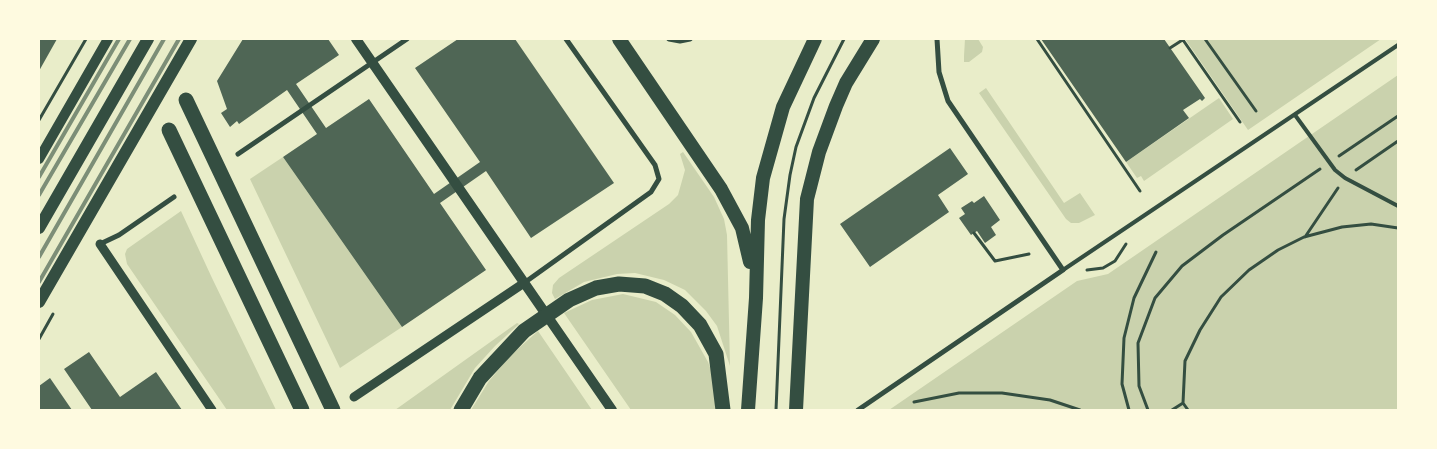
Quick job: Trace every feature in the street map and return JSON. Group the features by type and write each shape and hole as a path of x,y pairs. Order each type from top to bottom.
{"highway":[{"path":"618,39 733,208 748,246 756,298"},
{"path":"748,410 756,298 758,220 766,163 784,107 815,39"},
{"path":"796,410 807,199 819,152 836,106 846,84 872,39"},
{"path":"186,100 333,410"},
{"path":"168,130 299,404"},
{"path":"461,410 480,378 524,331 569,300 596,288 619,284 644,286 674,299 700,325 712,344 720,369 723,410"}],"main road":[{"path":"39,158 108,39"},
{"path":"39,228 148,39"},
{"path":"39,302 191,39"},
{"path":"356,39 612,410"}],"street":[{"path":"238,154 407,39"},
{"path":"354,397 524,283 651,192 659,179 654,165 566,39"},
{"path":"670,39 680,41 690,39"},
{"path":"858,410 1064,270 948,100 939,72 937,39"},
{"path":"174,197 119,235 100,244 212,410"}],"lane":[{"path":"1064,270 1398,45"},
{"path":"1295,115 1329,163 1345,178 1398,206"}],"path":[{"path":"39,120 86,39"},
{"path":"1037,39 1140,191"},
{"path":"1170,48 1183,39 1240,122"},
{"path":"1205,39 1256,111"},
{"path":"1148,410 1139,386 1138,343 1155,298 1182,266 1223,235 1398,116"},
{"path":"1188,410 1183,403 1185,362 1200,330 1221,297 1249,270 1278,250 1304,237 1332,229 1371,224 1398,228"},
{"path":"974,233 995,261 1028,254"},
{"path":"1129,410 1122,384 1124,338 1134,298 1156,252"},
{"path":"914,402 959,393 1002,393 1050,400 1080,410"},
{"path":"1172,410 1183,403"}],"green space":[{"path":"965,39 978,39 983,47 982,52 969,62 964,62"},
{"path":"1185,39 1381,39 1248,130"},
{"path":"1398,75 1398,410 889,410 1077,281 1108,274"},
{"path":"986,88 1064,203 1080,193 1095,215 1079,223 1071,223 1066,219 979,93"},
{"path":"1219,98 1233,119 1144,181 1141,176 1137,178 1126,162"},
{"path":"683,152 714,197 724,219 727,235 730,366 717,326 706,311 685,290 664,280 635,273 617,274 584,282 555,299 552,293 553,285 559,278 669,204 678,195 685,170 680,154"},
{"path":"283,157 402,327 340,368 250,179"},
{"path":"181,211 276,410 227,410 127,264 125,254 127,249"},
{"path":"623,294 656,302 675,315 691,332 708,362 714,378 716,410 631,410 564,313 592,300"},
{"path":"517,323 519,324 475,368 450,410 395,410"},
{"path":"538,331 592,410 471,410 489,381 510,356"}],"building":[{"path":"39,39 57,39 39,71"},
{"path":"243,39 328,39 339,55 296,84 326,128 369,99 434,194 480,162 415,68 458,39 515,39 614,183 531,238 486,171 440,203 486,270 402,327 283,157 317,134 287,90 239,124 237,121 230,127 221,113 227,109 217,81"},
{"path":"1041,39 1164,39 1205,98 1202,101 1200,99 1183,110 1189,118 1126,162"},
{"path":"950,148 968,174 938,195 949,212 870,267 840,224"},
{"path":"984,196 1000,220 991,227 996,235 985,243 977,231 971,235 959,218 965,214 961,208 972,201 974,203"},
{"path":"89,352 120,397 156,372 182,410 92,410 64,369"},
{"path":"50,378 72,410 39,410 39,386"}],"railway":[{"path":"39,177 119,39"},
{"path":"39,195 130,39"},
{"path":"39,257 164,39"},
{"path":"39,282 179,39"}]}
